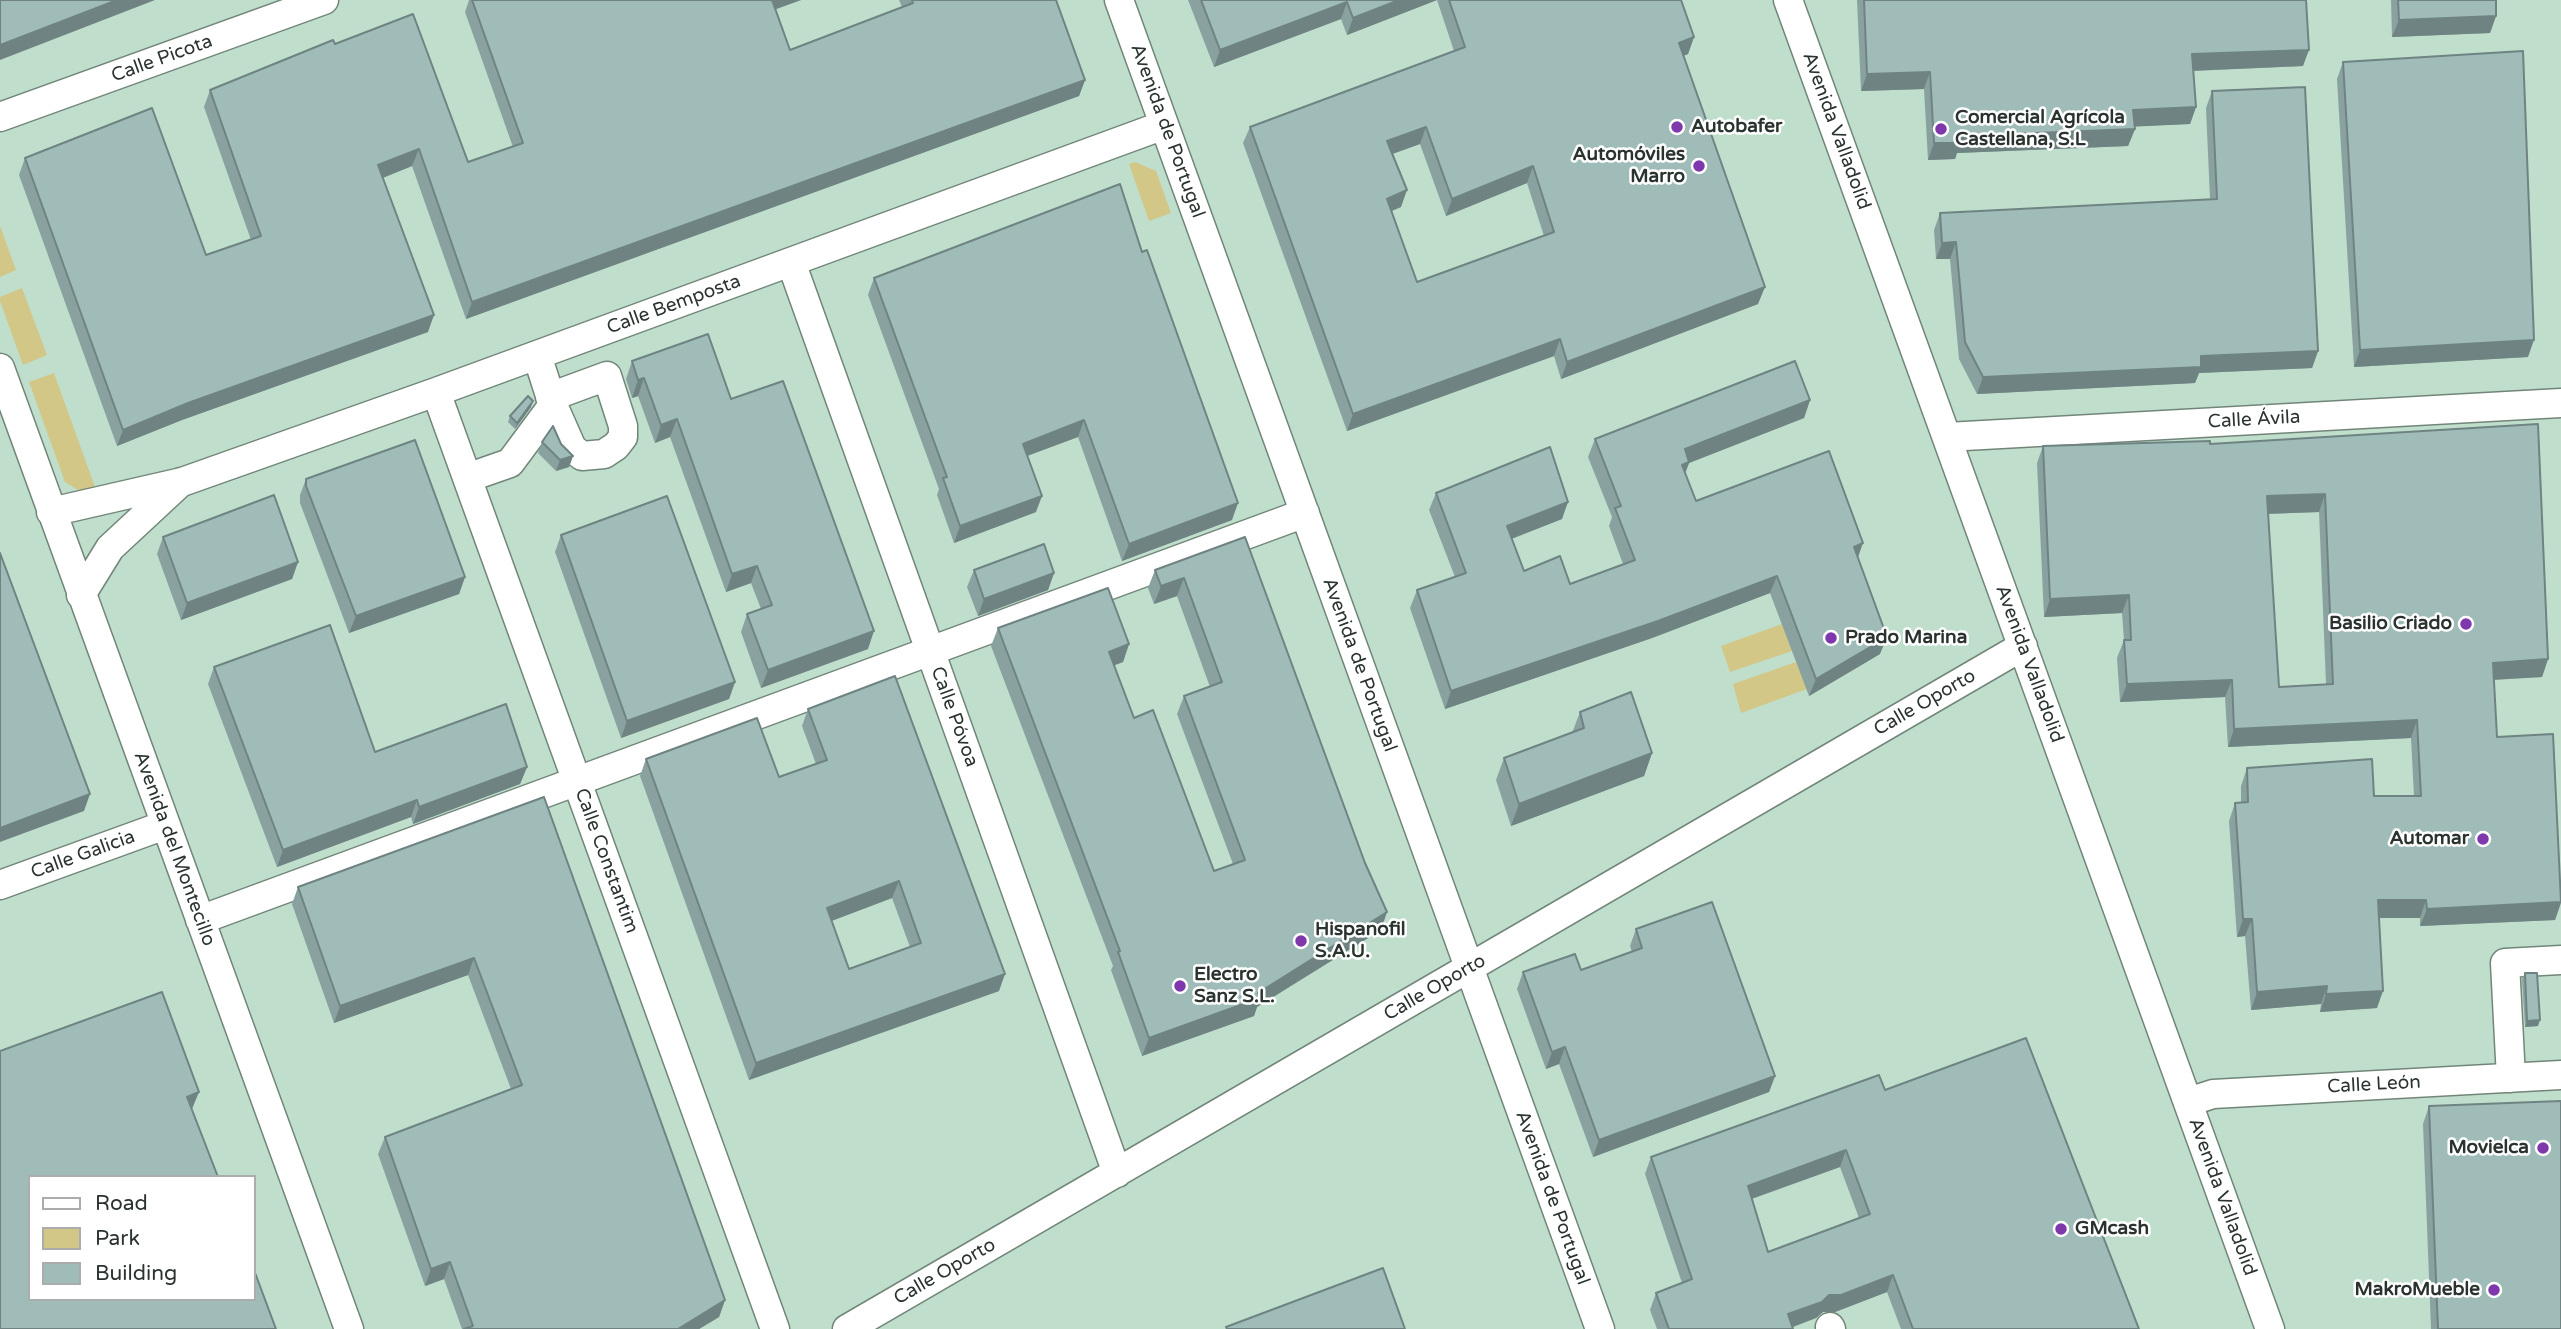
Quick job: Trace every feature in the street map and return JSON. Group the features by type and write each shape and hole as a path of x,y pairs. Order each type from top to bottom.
{"street":[{"name":"Calle Picota","path":"0,117 324,0"},
{"name":"Avenida de Portugal","path":"1119,0 1600,1329"},
{"name":"Avenida Valladolid","path":"1788,0 2270,1329"},
{"name":"Calle Bemposta","path":"51,512 181,482 436,392 1164,125"},
{"name":"Calle Póvoa","path":"791,262 1117,1172"},
{"path":"467,478 510,463 551,401 537,355"},
{"name":"Avenida del Montecillo","path":"0,368 349,1329"},
{"name":"Calle Constantim","path":"436,392 775,1329"},
{"name":"Calle Ávila","path":"1947,436 2561,402"},
{"name":"Calle Bemposta","path":"81,595 110,548 181,482"},
{"path":"200,920 1305,513"},
{"name":"Calle Oporto","path":"847,1329 2023,646"},
{"name":"Calle Galicia","path":"0,885 165,825"},
{"path":"2511,1078 2505,963 2561,960"},
{"name":"Calle León","path":"2188,1102 2213,1094 2561,1075"}],"shaded area":[{"path":"0,0 2561,0 2561,1329 0,1329"}],"green space":[{"path":"1135,162 1156,171 1171,213 1149,221 1129,164"},
{"path":"0,226 16,270 0,277"},
{"path":"22,288 47,355 23,365 0,301 0,297"},
{"path":"54,373 96,490 83,493 65,482 29,382"},
{"path":"1782,624 1792,651 1730,672 1721,646"},
{"path":"1796,662 1807,689 1741,713 1733,684"}],"building":[{"path":"0,0 117,0 0,45"},
{"path":"472,0 772,0 790,50 913,3 912,0 1056,0 1085,80 472,302 419,149 378,165 434,315 188,403 123,430 25,158 152,108 206,255 261,236 210,90 333,40 335,44 413,14 468,162 523,143"},
{"path":"1201,0 1399,0 1353,18 1347,2 1220,50"},
{"path":"1449,0 1681,0 1694,37 1679,43 1765,287 1567,362 1560,339 1353,414 1250,127 1465,47","holes":["1426,127 1452,199 1533,166 1554,232 1417,282 1387,199 1407,190 1387,141"]},
{"path":"1864,0 2306,0 2309,50 2192,54 2196,107 2133,110 2135,129 1961,136 1961,143 1934,143 1930,72 1867,74"},
{"path":"2398,0 2496,0 2496,16 2399,20"},
{"path":"2523,51 2534,340 2360,350 2343,62"},
{"path":"2305,87 2318,351 2201,356 2201,367 1983,377 1965,342 1956,242 1942,243 1940,213 2217,199 2212,91"},
{"path":"1120,184 1142,252 1147,250 1238,503 1129,544 1084,420 1023,444 1042,496 960,526 943,478 947,477 874,278"},
{"path":"708,334 731,399 783,381 874,631 768,670 747,614 772,605 757,566 732,574 677,419 661,425 644,378 638,380 632,361"},
{"path":"1795,361 1810,400 1685,449 1689,462 1682,465 1696,501 1829,451 1863,543 1854,547 1887,637 1816,679 1777,576 1658,621 1451,691 1417,590 1466,573 1436,493 1550,447 1568,502 1507,526 1524,571 1560,556 1570,584 1635,560 1615,508 1621,506 1595,439"},
{"path":"528,396 533,401 517,423 510,416"},
{"path":"2538,424 2548,659 2493,663 2497,737 2553,734 2561,902 2427,909 2426,900 2378,900 2383,991 2326,994 2327,986 2257,992 2252,919 2243,919 2235,803 2248,802 2247,768 2372,759 2374,796 2421,796 2417,720 2234,729 2232,680 2127,684 2124,640 2131,640 2129,595 2050,599 2043,446 2210,441 2210,444","holes":["2325,494 2333,684 2279,687 2267,496"]},
{"path":"553,426 561,444 573,456 560,460 542,442"},
{"path":"415,440 465,577 356,616 306,486 306,479"},
{"path":"274,495 298,562 187,603 163,537"},
{"path":"667,496 735,682 627,721 561,535"},
{"path":"1245,537 1365,863 1387,912 1258,993 1260,998 1149,1038 1118,952 1120,951 998,628 1108,588 1129,644 1109,652 1134,718 1153,710 1214,871 1245,860 1184,696 1222,682 1184,578 1161,586 1155,570"},
{"path":"1044,544 1054,573 984,599 974,570"},
{"path":"0,553 90,794 0,828"},
{"path":"330,625 375,752 506,704 527,767 419,807 417,800 283,850 214,667"},
{"path":"895,676 1005,974 756,1063 646,759 757,718 779,777 827,760 808,709","holes":["899,881 921,943 849,969 827,908"]},
{"path":"1631,692 1652,753 1519,804 1504,758 1584,728 1580,712"},
{"path":"544,797 725,1300 678,1329 464,1329 473,1326 450,1262 431,1269 385,1137 522,1085 474,958 340,1006 298,887"},
{"path":"1712,902 1775,1076 1599,1140 1565,1047 1552,1052 1523,972 1575,954 1581,970 1642,948 1636,929"},
{"path":"2525,973 2537,973 2540,1020 2527,1021"},
{"path":"162,992 199,1092 187,1097 217,1175 28,1175 28,1301 256,1301 256,1275 276,1329 0,1329 0,1051"},
{"path":"2026,1038 2139,1329 1913,1329 1893,1275 1841,1295 1829,1295 1822,1302 1788,1314 1793,1329 1669,1329 1656,1293 1692,1279 1651,1157 1879,1075 1885,1090","holes":["1846,1150 1870,1214 1768,1252 1748,1186"]},
{"path":"2561,1101 2561,1329 2438,1329 2429,1106"},
{"path":"1383,1268 1405,1329 1226,1327"}],"place":[{"name":"Autobafer","path":"1677,127"},
{"name":"Comercial Agrícola Castellana, S.L","path":"1941,129"},
{"name":"Automóviles Marro","path":"1699,166"},
{"name":"Basilio Criado","path":"2466,624"},
{"name":"Prado Marina","path":"1831,638"},
{"name":"Automar","path":"2483,839"},
{"name":"Hispanofil S.A.U.","path":"1301,941"},
{"name":"Electro Sanz S.L.","path":"1180,986"},
{"name":"Movielca","path":"2543,1148"},
{"name":"GMcash","path":"2061,1229"},
{"name":"MakroMueble","path":"2494,1290"}]}
